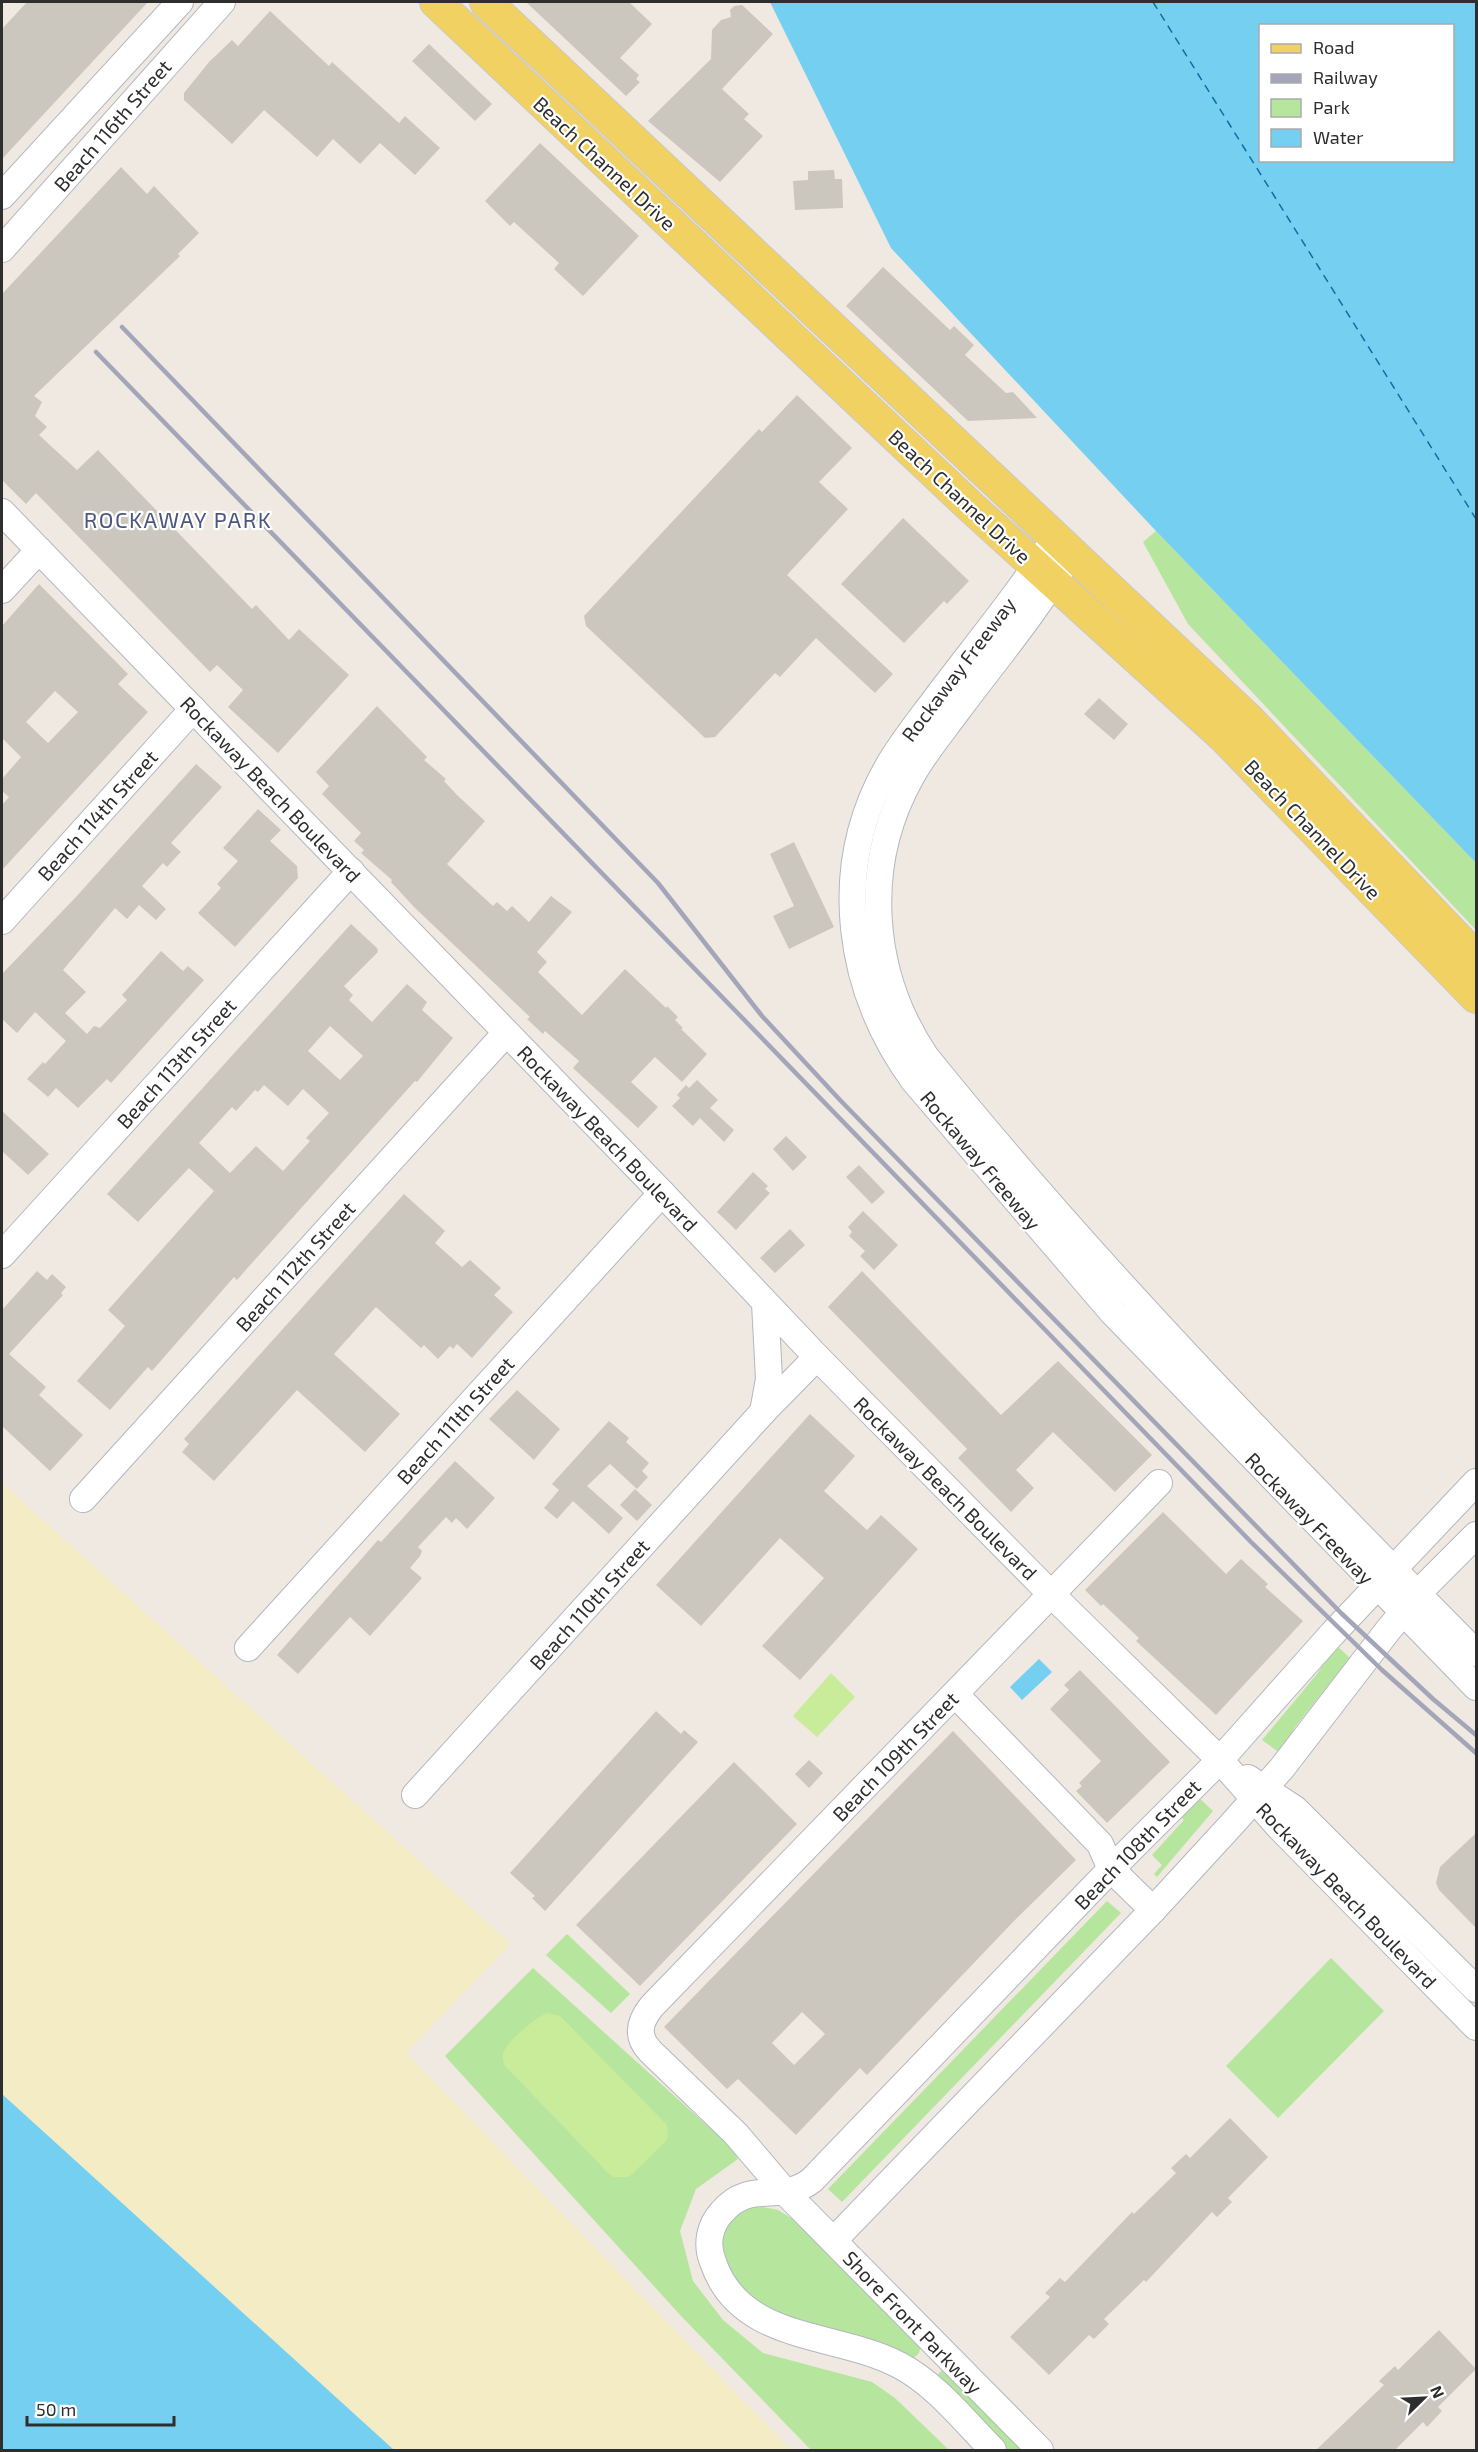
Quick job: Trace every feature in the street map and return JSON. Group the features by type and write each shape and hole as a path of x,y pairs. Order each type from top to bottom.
{"main road":[{"name":"Beach Channel Drive","path":"436,2 1044,575 1238,751 1476,997"},
{"name":"Beach Channel Drive","path":"486,2 1064,543 1268,739 1476,958"}],"street":[{"name":"Beach 116th Street","path":"2,196 180,2"},
{"name":"Beach 116th Street","path":"2,249 222,2"},
{"name":"Rockaway Beach Boulevard","path":"2,512 662,1193 817,1357 1051,1594 1220,1760 1258,1793 1476,2027"},
{"name":"Rockaway Freeway","path":"1064,543 1044,575 902,744 886,769 871,803 859,847 853,904 855,942 869,1000 883,1034 902,1064 1018,1204 1161,1365 1411,1603 1476,1687"},
{"path":"2,590 39,550"},
{"name":"Beach 114th Street","path":"2,921 193,709"},
{"name":"Beach 113th Street","path":"2,1255 351,871"},
{"name":"Beach 112th Street","path":"83,1499 506,1033"},
{"name":"Beach 111th Street","path":"248,1648 662,1193"},
{"path":"763,1412 769,1379 765,1303"},
{"name":"Beach 110th Street","path":"415,1795 763,1412 817,1357"},
{"name":"Beach 108th Street","path":"787,2194 812,2180 1111,1869 1220,1760 1385,1577 1476,1482"},
{"name":"Beach 109th Street","path":"639,2033 642,2022 652,2006 1159,1483"},
{"path":"834,2240 1154,1910 1282,1768 1411,1603 1476,1534"},
{"name":"Rockaway Freeway","path":"1411,1603 1476,1653"},
{"path":"955,1694 1100,1844 1111,1869 1154,1910"},
{"name":"Rockaway Beach Boulevard","path":"1258,1793 1295,1809 1476,1989"},
{"name":"Shore Front Parkway","path":"639,2033 646,2047 736,2134 787,2194 1040,2451"},
{"name":"Shore Front Parkway","path":"787,2194 764,2191 743,2195 729,2204 716,2220 709,2239 710,2250 715,2269 726,2287 751,2313 778,2328 853,2347 902,2366 941,2398 993,2451"}],"green space":[{"path":"1156,531 1476,863 1476,930 1188,624 1143,542"},
{"path":"1336,1645 1350,1658 1295,1727 1280,1753 1262,1740 1317,1674"},
{"path":"831,1673 855,1697 817,1737 793,1716"},
{"path":"1196,1795 1213,1811 1157,1877 1154,1874 1162,1865 1152,1855 1184,1820 1181,1817"},
{"path":"1107,1901 1121,1913 842,2202 828,2189"},
{"path":"567,1934 630,1994 611,2013 546,1955"},
{"path":"1331,1958 1384,2011 1278,2118 1226,2066"},
{"path":"533,1968 733,2149 738,2159 696,2189 680,2231 693,2281 723,2320 763,2353 872,2382 895,2398 949,2450 811,2450 682,2317 445,2056"},
{"path":"548,2013 560,2016 667,2125 668,2137 665,2142 629,2177 614,2177 608,2173 505,2066 503,2055 507,2047 531,2023"},
{"path":"758,2206 778,2210 804,2226 919,2343 920,2350 917,2355 913,2358 797,2324 770,2312 748,2295 729,2273 720,2248 720,2235 725,2224 730,2220 741,2212"},
{"path":"941,2371 948,2373 1025,2450 999,2450 935,2378"}],"sand":[{"path":"2,1483 511,1944 406,2053 791,2450 394,2450 2,2094"}],"water":[{"path":"770,2 1476,2 1476,863 1156,531 891,248"},
{"path":"1039,1659 1052,1672 1022,1700 1010,1687"},
{"path":"2,2094 394,2450 2,2450"}],"building":[{"path":"27,2 148,2 2,159 2,29"},
{"path":"526,2 629,2 652,24 620,58 639,75 636,79 640,82 626,96"},
{"path":"742,5 773,34 722,89 749,114 744,119 763,136 720,182 648,121 711,59 712,30 721,20 731,17 730,10 734,6"},
{"path":"270,11 329,66 332,62 399,123 405,116 440,148 415,175 380,143 360,164 333,139 317,157 264,110 232,144 184,100 184,93 209,62 232,40 238,46"},
{"path":"429,44 492,104 475,121 412,61"},
{"path":"540,143 639,236 583,296 554,269 559,263 514,222 510,226 485,201"},
{"path":"121,167 147,194 154,186 199,233 178,254 180,256 34,396 42,402 35,416 47,427 39,435 77,470 98,450 252,609 256,605 289,640 299,629 349,675 278,753 228,707 243,690 217,665 210,672 36,493 26,504 2,480 2,294"},
{"path":"834,170 835,179 842,179 843,208 795,210 793,181 808,180 808,171"},
{"path":"883,267 950,330 954,326 974,345 965,355 1006,393 1013,392 1037,418 968,421 846,306"},
{"path":"797,395 852,448 819,482 848,509 787,575 893,674 875,693 816,638 780,677 775,673 715,737 705,738 586,626 584,616 759,429 762,432"},
{"path":"903,518 969,581 947,604 944,601 904,643 841,584"},
{"path":"39,584 128,674 118,684 148,712 2,870 2,805 9,797 2,791 2,779 21,757 2,738 2,626","holes":["55,691 78,712 48,743 26,722"]},
{"path":"1099,698 1128,724 1114,740 1084,714"},
{"path":"377,706 427,757 424,760 446,779 444,781 457,795 485,821 447,864 493,906 497,902 507,911 512,906 529,922 551,896 572,912 537,952 547,962 538,972 582,1015 625,969 678,1017 675,1020 683,1028 681,1029 707,1054 682,1082 655,1057 631,1082 658,1107 638,1128 573,1068 579,1061 545,1031 543,1034 527,1019 530,1017 415,908 391,882 392,880 361,853 364,850 354,841 361,833 322,794 329,786 316,772"},
{"path":"196,764 222,787 171,843 181,852 167,867 163,863 142,886 166,909 156,920 139,905 127,919 115,908 63,970 86,992 65,1013 87,1034 94,1026 100,1028 127,1000 122,995 161,951 183,971 188,966 204,980 111,1083 107,1079 78,1108 56,1088 48,1097 27,1079 43,1062 45,1064 66,1041 35,1012 17,1033 2,1019 2,974 75,898"},
{"path":"258,809 281,830 270,841 297,866 298,878 235,947 198,913 221,888 217,884 238,861 223,848"},
{"path":"794,842 834,927 789,949 773,916 794,906 770,854"},
{"path":"351,924 377,948 378,952 344,986 353,995 349,1000 372,1022 407,984 427,1002 422,1010 453,1038 417,1082 415,1081 237,1280 234,1277 152,1371 148,1367 110,1410 77,1381 125,1326 108,1310 214,1191 189,1168 138,1222 107,1194","holes":["330,1026 363,1056 340,1080 308,1051","264,1085 288,1106 303,1089 329,1113 306,1138 310,1141 283,1171 256,1146 230,1173 199,1143 232,1107 236,1111 255,1090 258,1092"]},
{"path":"697,1080 718,1100 710,1108 734,1130 724,1142 700,1118 693,1126 672,1106 680,1098 677,1095 686,1085 689,1088"},
{"path":"2,1111 49,1154 28,1175 2,1151"},
{"path":"786,1136 807,1157 793,1171 773,1149"},
{"path":"859,1165 885,1192 872,1204 846,1177"},
{"path":"753,1172 768,1186 765,1189 770,1193 736,1230 717,1212"},
{"path":"404,1194 445,1231 435,1243 462,1267 470,1260 501,1288 494,1295 513,1312 472,1358 457,1344 453,1349 450,1346 438,1359 424,1345 421,1348 376,1307 334,1354 400,1414 365,1452 297,1390 214,1481 182,1452 189,1444 184,1439"},
{"path":"863,1211 898,1245 874,1270 860,1256 865,1251 849,1236 852,1232 848,1227"},
{"path":"790,1229 805,1245 775,1273 760,1258"},
{"path":"37,1271 47,1280 52,1274 66,1287 61,1293 63,1295 9,1354 46,1387 39,1395 83,1435 50,1471 2,1426 2,1310"},
{"path":"862,1271 1001,1415 1058,1361 1152,1455 1115,1492 1053,1432 1016,1470 1034,1488 1011,1512 958,1458 967,1449 828,1307"},
{"path":"517,1390 560,1429 534,1460 489,1419"},
{"path":"810,1414 855,1456 824,1491 867,1530 881,1515 918,1549 800,1680 762,1646 824,1578 780,1538 701,1626 656,1585"},
{"path":"609,1421 629,1438 626,1442 649,1463 642,1471 648,1477 637,1489 610,1464 587,1486 623,1518 609,1534 573,1501 557,1519 544,1508 559,1490 552,1484"},
{"path":"455,1461 495,1498 467,1529 456,1518 452,1523 446,1517 418,1547 422,1551 410,1568 422,1578 370,1636 350,1617 298,1674 277,1655 378,1540 381,1542"},
{"path":"635,1489 652,1505 637,1521 620,1505"},
{"path":"1163,1512 1226,1574 1241,1559 1268,1584 1265,1587 1303,1621 1216,1715 1136,1641 1139,1638 1085,1590"},
{"path":"1080,1670 1170,1762 1107,1823 1076,1791 1082,1786 1079,1783 1101,1761 1050,1709 1069,1690 1064,1685"},
{"path":"656,1711 681,1734 684,1730 698,1742 545,1911 532,1898 535,1896 510,1873"},
{"path":"953,1731 1076,1860 1013,1922 867,2075 860,2068 796,2135 738,2079 727,2089 664,2027","holes":["802,2012 825,2034 794,2065 772,2043"]},
{"path":"809,1760 823,1773 809,1788 795,1774"},
{"path":"734,1762 797,1824 640,1986 576,1925"},
{"path":"1476,1833 1476,1928 1439,1890 1436,1883 1440,1867"},
{"path":"1230,2118 1268,2157 1228,2198 1232,2202 1217,2217 1212,2212 1146,2282 1144,2280 1104,2319 1109,2324 1094,2339 1089,2335 1049,2375 1010,2337 1050,2297 1045,2293 1060,2278 1065,2282 1132,2212 1134,2214 1176,2173 1171,2168 1186,2154 1190,2158"},
{"path":"1439,2330 1476,2369 1438,2407 1442,2411 1427,2427 1423,2422 1394,2451 1315,2451 1384,2385 1379,2381 1395,2366 1398,2370"}],"ferry route":[{"path":"1153,2 1476,519"}],"railway":[{"path":"122,327 658,883 762,1016 840,1100 1341,1613 1433,1699 1476,1735"},
{"path":"96,352 1251,1542 1382,1670 1476,1753"}],"district":[{"name":"ROCKAWAY PARK","path":"178,519"}]}
